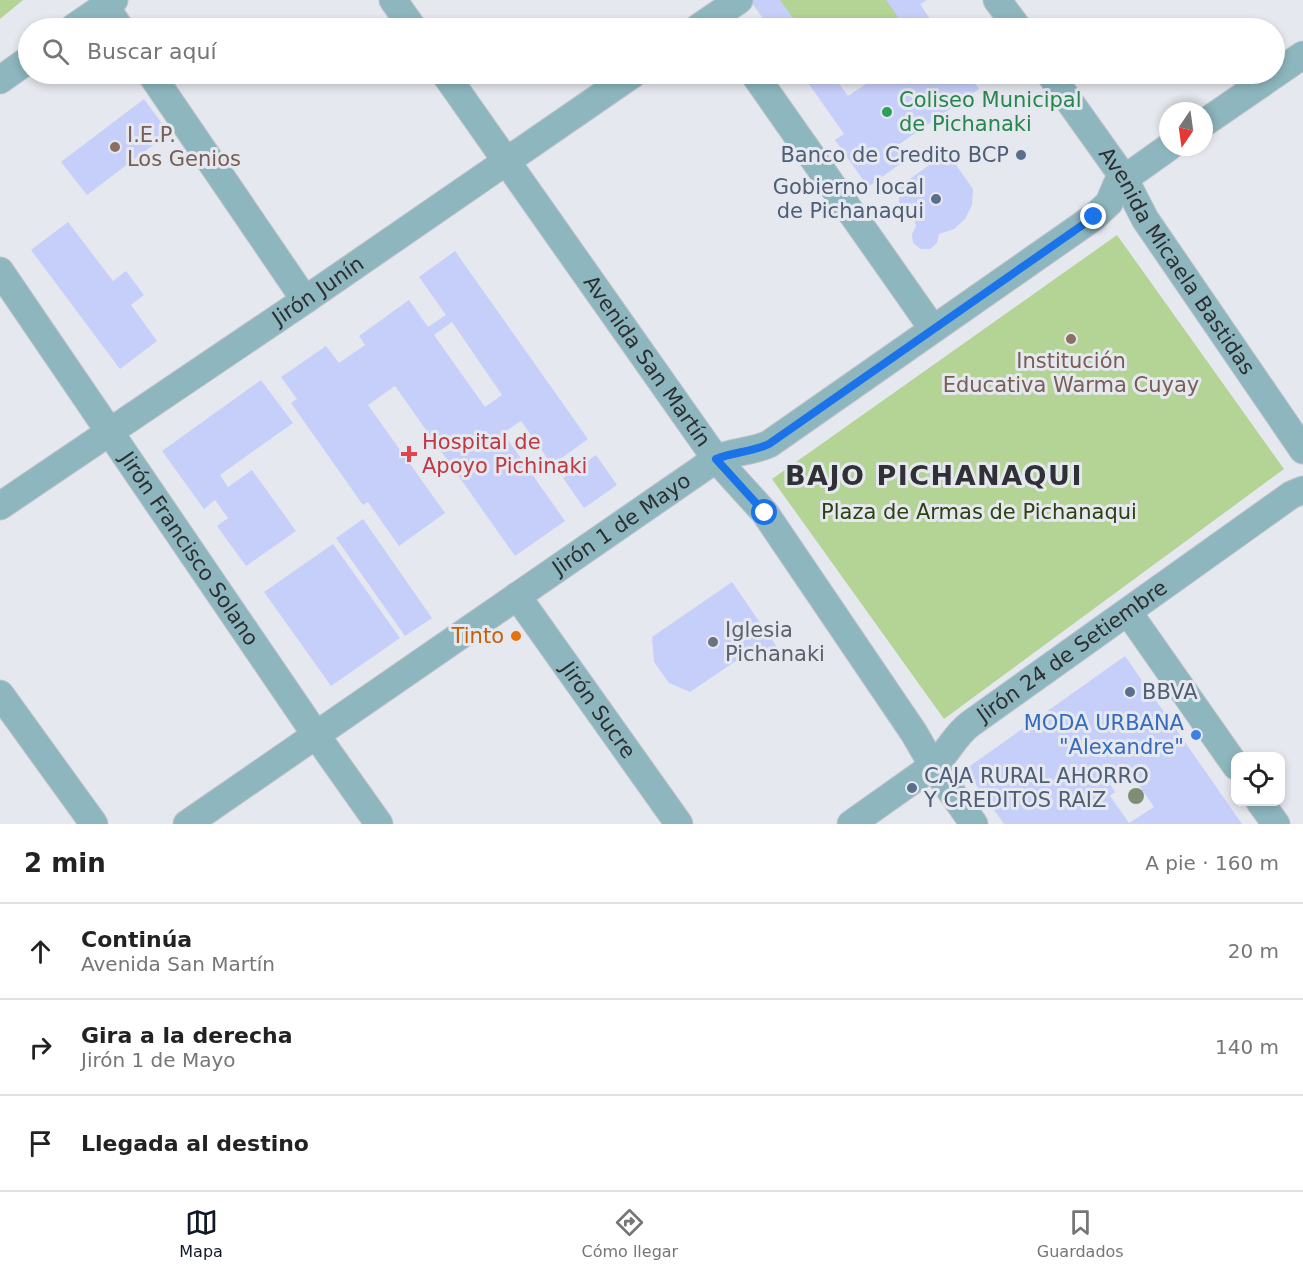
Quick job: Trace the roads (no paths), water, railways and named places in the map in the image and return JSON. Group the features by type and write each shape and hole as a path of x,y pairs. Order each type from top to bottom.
{"street":[{"path":"393,0 406,18"},
{"path":"711,18 740,0"},
{"path":"998,0 1011,18"},
{"path":"87,18 109,3 116,18"},
{"path":"1285,67 1303,55"},
{"path":"0,80 18,67"},
{"path":"158,84 305,300"},
{"name":"Avenida San Martín","path":"452,84 716,459 765,513 974,824"},
{"name":"Jirón Junín","path":"0,506 618,84"},
{"path":"761,84 933,329"},
{"name":"Avenida Micaela Bastidas","path":"1057,84 1124,178 1145,219 1303,450"},
{"path":"1213,117 1261,84"},
{"name":"Jirón 1 de Mayo","path":"187,824 716,459 748,452 769,444 1103,210 1109,203 1117,184 1159,154"},
{"name":"Jirón Francisco Solano","path":"0,272 379,824"},
{"name":"Jirón 24 de Setiembre","path":"850,824 933,766 944,756 956,736 970,724 1291,495 1303,490"},
{"name":"Jirón Sucre","path":"517,596 679,824"},
{"path":"1128,612 1231,759"},
{"path":"0,694 94,824"},
{"path":"1263,806 1276,824"}],"place":[{"name":"Coliseo Municipal de Pichanaki","path":"887,112"},
{"name":"I.E.P. Los Genios","path":"115,147"},
{"name":"Banco de Credito BCP","path":"1021,155"},
{"name":"Gobierno local de Pichanaqui","path":"936,199"},
{"name":"Institución Educativa Warma Cuyay","path":"1071,339"},
{"name":"Hospital de Apoyo Pichinaki","path":"409,454"},
{"name":"Tinto","path":"516,636"},
{"name":"Iglesia Pichanaki","path":"713,642"},
{"name":"BBVA","path":"1130,692"},
{"name":"MODA URBANA \"Alexandre\"","path":"1196,735"},
{"name":"CAJA RURAL AHORRO Y CREDITOS RAIZ","path":"912,788"}],"district":[{"name":"BAJO PICHANAQUI","path":"934,476"}],"park label":[{"name":"Plaza de Armas de Pichanaqui","path":"979,512"}]}
